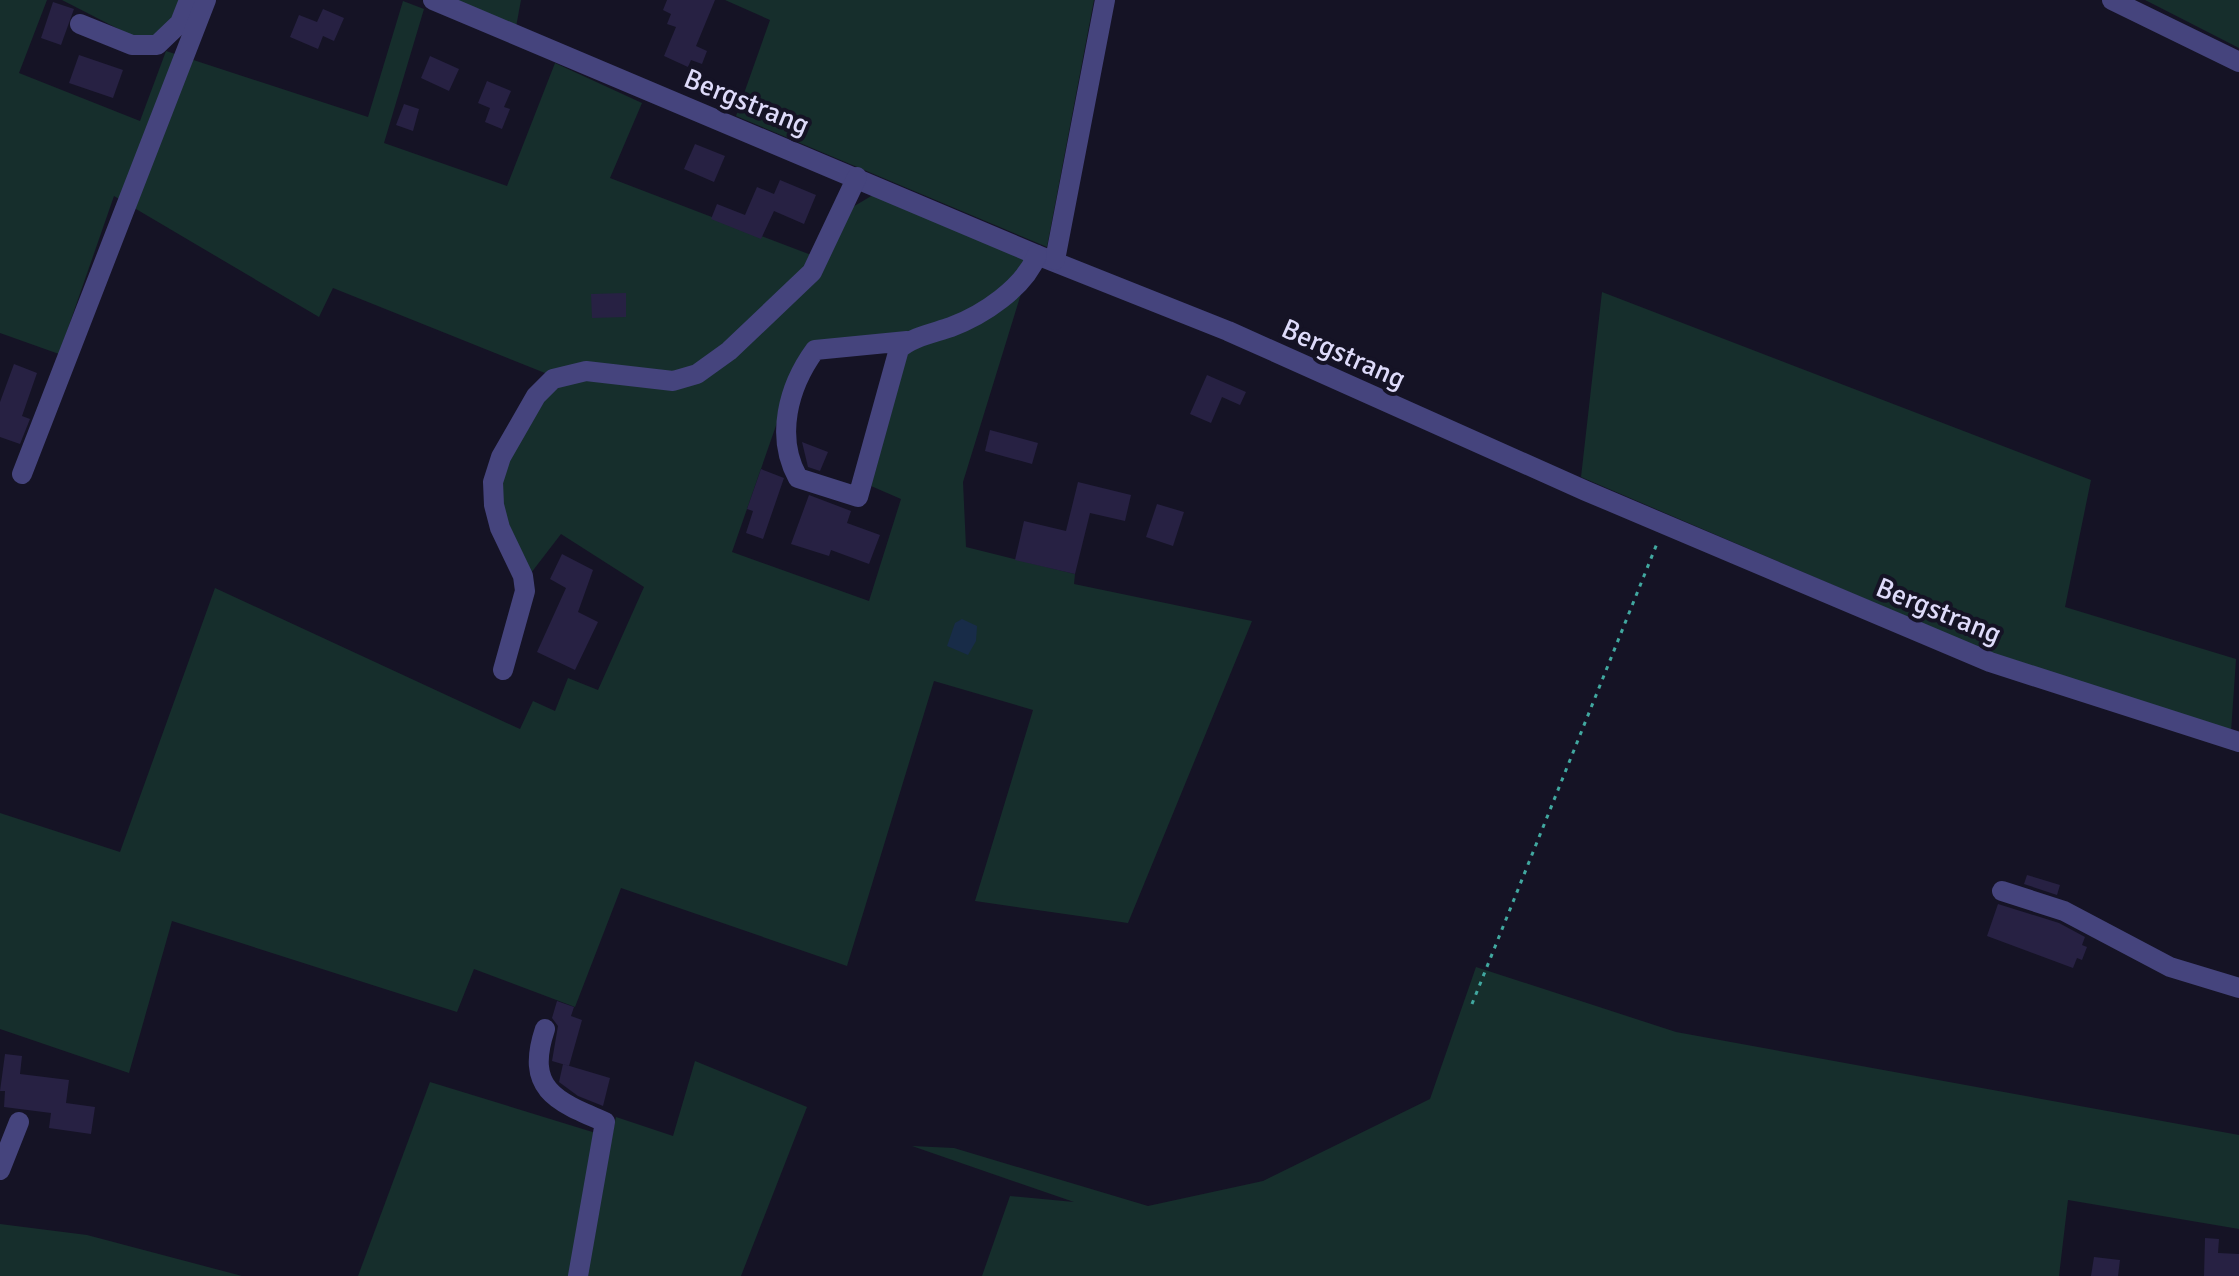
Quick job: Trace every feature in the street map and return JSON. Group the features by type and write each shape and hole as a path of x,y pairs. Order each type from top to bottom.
{"street":[{"path":"80,24 132,45 157,45 169,38 180,23 189,0"},
{"path":"22,474 206,0"},
{"name":"Bergstrang","path":"433,0 1046,258 1228,331 1316,373 1990,662 2239,742"},
{"path":"907,341 899,349 893,366 858,497 798,478 787,458 784,434 799,378 815,350 907,341 959,324 987,308 1046,258 1105,0"},
{"path":"2112,0 2239,62"},
{"path":"503,670 525,591 523,576 500,528 494,505 493,482 501,457 536,396 553,379 586,371 673,381 697,374 729,351 812,272 857,177"},
{"path":"2002,891 2064,911 2170,967 2239,988"},
{"path":"545,1029 538,1051 543,1083 569,1107 605,1122 578,1276"},
{"path":"0,1170 19,1122"}],"path":[{"path":"1472,1004 1664,522"}],"green space":[{"path":"0,0 47,0 19,73 140,121 166,51 368,117 403,1 424,9 384,143 507,186 555,63 642,103 610,178 827,261 851,208 873,195 1032,258 963,482 966,547 1075,574 1074,584 1252,621 1128,923 975,901 1033,710 934,681 847,966 621,888 575,1007 474,969 457,1012 172,921 129,1073 0,1029 0,813 120,852 215,588 520,729 533,701 555,711 568,678 598,690 644,587 561,534 531,573 506,522 501,502 507,464 525,428 560,379 333,288 319,317 114,196 59,354 0,333","holes":["901,340 871,486 901,499 869,601 732,552 794,374 810,348"]},
{"path":"62,0 180,0 171,22 149,40 134,37"},
{"path":"451,0 521,0 516,27"},
{"path":"725,0 1094,0 1047,247 736,116 770,20"},
{"path":"2145,0 2239,0 2239,48 2151,3"},
{"path":"1602,292 2091,480 2065,607 2236,659 2231,732 1987,651 1581,477"},
{"path":"1476,967 1676,1032 2239,1135 2239,1229 2068,1200 2059,1276 982,1276 1010,1196 1074,1202 912,1146 954,1148 1148,1206 1263,1181 1430,1099"},
{"path":"695,1061 807,1107 741,1276 583,1276 616,1117 673,1136"},
{"path":"430,1082 599,1134 573,1276 358,1276"},
{"path":"0,1224 87,1235 242,1276 0,1276"}],"water":[{"path":"962,619 977,626 976,641 968,655 947,646 955,623"}],"building":[{"path":"667,0 715,0 696,46 707,51 702,64 691,60 688,67 664,56 676,27 667,24 671,14 663,10"},
{"path":"53,2 74,9 61,45 41,38"},
{"path":"323,9 344,18 334,41 323,36 318,49 290,37 299,15 317,22"},
{"path":"79,55 123,70 113,98 69,83"},
{"path":"430,56 459,69 449,91 421,78"},
{"path":"487,81 511,91 504,107 510,109 502,129 485,122 490,108 478,103"},
{"path":"404,104 419,109 413,131 396,125"},
{"path":"695,144 725,156 714,182 684,169"},
{"path":"780,180 816,195 804,224 774,211 761,239 711,219 717,204 745,215 757,187 774,194"},
{"path":"626,293 626,317 592,318 591,294"},
{"path":"14,364 37,373 22,416 30,419 20,444 0,437 0,402"},
{"path":"1207,375 1246,392 1240,405 1222,397 1211,423 1190,414"},
{"path":"990,430 1038,443 1032,464 985,451"},
{"path":"802,442 828,452 820,471 808,467"},
{"path":"761,469 784,478 763,539 746,533 753,511 747,509"},
{"path":"1078,482 1131,495 1125,521 1090,513 1075,574 1015,560 1024,521 1066,531"},
{"path":"809,495 851,511 847,523 880,535 869,564 831,550 829,556 791,544"},
{"path":"1157,504 1184,512 1173,546 1146,537"},
{"path":"562,554 593,570 578,612 598,622 575,670 537,652 566,588 550,579"},
{"path":"2027,875 2060,885 2057,895 2024,884"},
{"path":"1998,904 2059,923 2085,937 2082,945 2087,947 2082,960 2077,958 2073,968 1987,936"},
{"path":"557,1001 574,1007 571,1016 582,1020 569,1066 552,1061 558,1026 552,1018"},
{"path":"5,1054 22,1056 20,1074 69,1080 66,1103 95,1107 91,1134 49,1128 51,1113 4,1107 5,1091 0,1091"},
{"path":"563,1064 610,1078 603,1106 578,1096 559,1082"},
{"path":"2205,1238 2219,1239 2218,1253 2239,1254 2239,1276 2204,1276"},
{"path":"2094,1257 2120,1260 2118,1276 2091,1276"}]}
